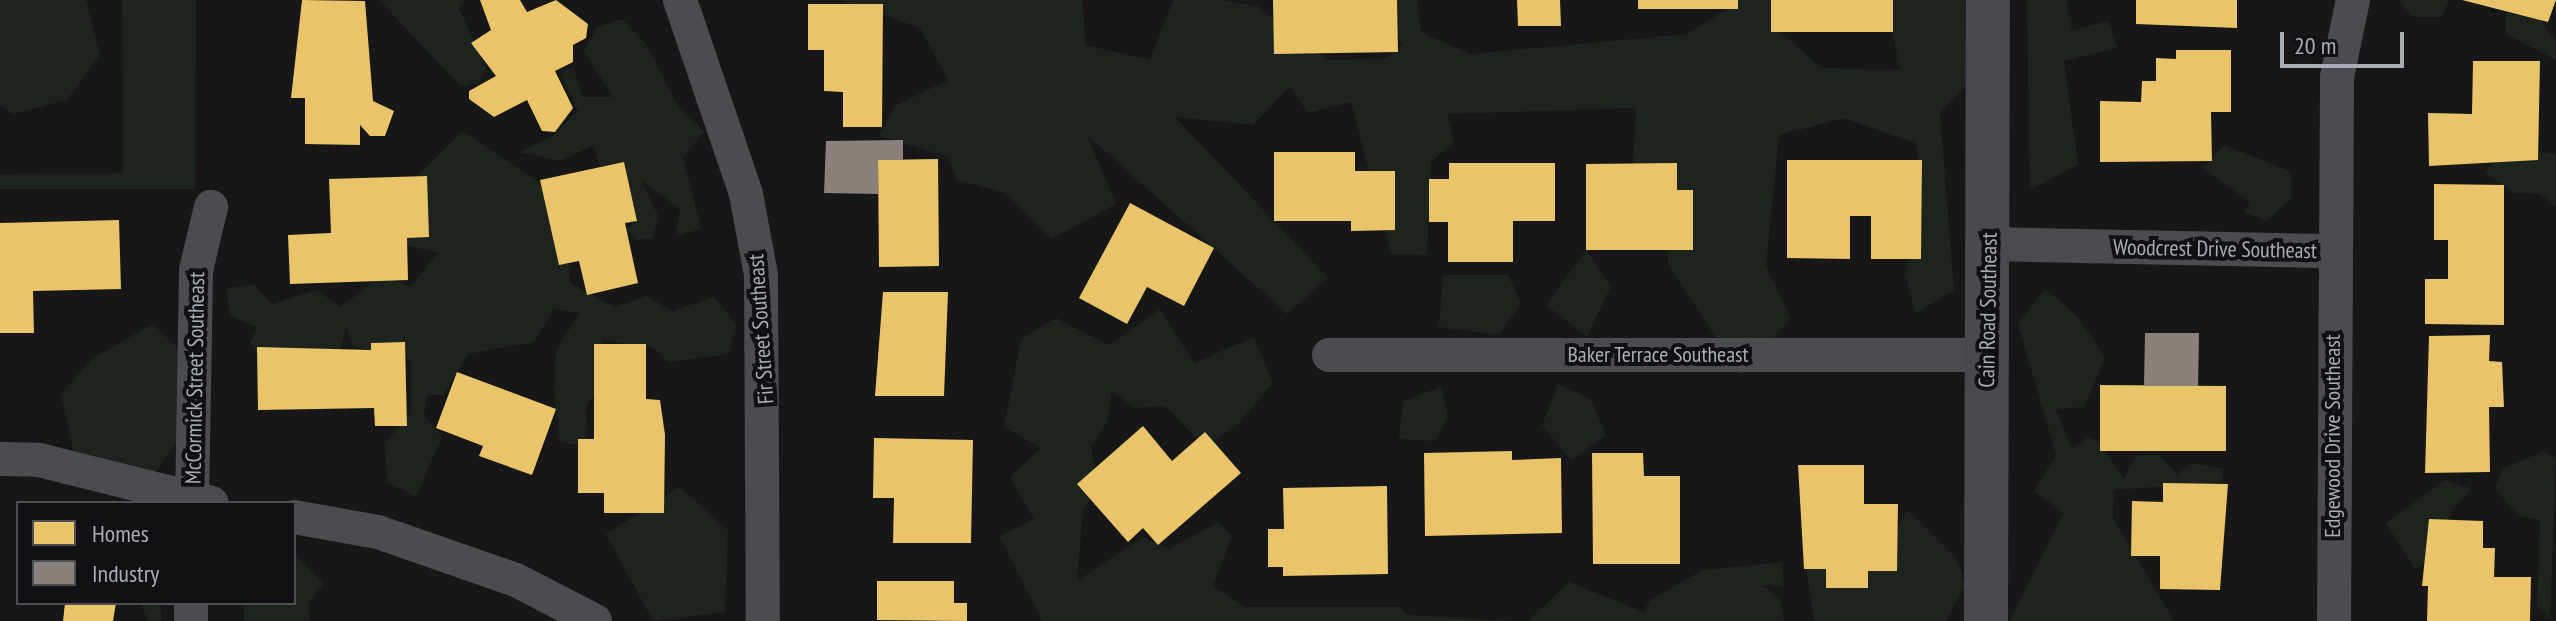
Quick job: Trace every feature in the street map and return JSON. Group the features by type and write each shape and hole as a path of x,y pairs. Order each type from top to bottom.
{"street":[{"name":"Fir Street Southeast","path":"680,0 746,194 761,275 763,621"},
{"name":"Cain Road Southeast","path":"1986,621 1990,244 1988,0"},
{"name":"Woodcrest Drive Southeast","path":"1990,244 2332,251 2337,77 2353,0"},
{"name":"McCormick Street Southeast","path":"199,501 196,270 211,207"},
{"name":"Edgewood Drive Southeast","path":"2332,251 2334,621"},
{"name":"Baker Terrace Southeast","path":"1329,355 1987,355"},
{"path":"0,459 39,460 195,501"},
{"path":"296,517 378,532 516,580 595,621"}],"shaded area":[{"path":"0,0 86,0 100,55 67,100 13,114 0,105"},
{"path":"122,0 196,0 195,189 0,189 0,174 123,173"},
{"path":"379,0 466,0 459,8 486,69 480,82 461,87"},
{"path":"841,0 1082,0 1086,45 1150,60 1173,0 1224,0 1257,6 1328,60 1387,58 1402,45 1386,14 1393,0 1417,0 1421,32 1470,54 1687,34 1727,9 1726,0 1777,0 1781,32 1821,68 1900,70 1886,0 1976,0 1976,74 1940,113 1954,290 1915,314 1905,272 1921,213 1917,144 1844,118 1779,135 1766,266 1791,318 1741,376 1668,264 1669,207 1632,178 1636,108 1447,114 1454,142 1431,162 1427,255 1391,254 1351,102 1308,113 1290,87 1253,125 1175,117 1328,278 1287,314 1087,135 1116,204 1052,239 1003,192 956,180 949,157 879,136 895,106 948,80 920,28"},
{"path":"2027,0 2066,0 2072,30 2109,21 2117,48 2064,61 2078,165 2030,190"},
{"path":"2398,0 2449,0 2442,17 2413,17"},
{"path":"2506,13 2540,19 2556,41 2556,60 2506,34"},
{"path":"622,19 647,45 678,106 704,131 683,158 701,229 676,236 680,209 642,181 658,216 653,238 637,240 626,229 637,220 624,162 600,167 594,145 560,161 519,152 553,136 578,111 561,74 573,67 583,97 613,97 584,51 597,27"},
{"path":"463,131 558,195 571,284 615,307 647,296 672,311 714,297 736,324 729,354 668,362 654,348 602,340 613,370 586,406 587,447 560,442 554,390 556,349 580,313 554,309 534,342 468,354 444,395 427,395 424,415 442,437 416,497 387,482 385,443 411,413 411,360 354,346 346,327 339,356 279,384 250,343 257,327 230,316 226,288 254,284 272,304 317,290 340,307 384,275 410,287 438,253 394,242 409,184"},
{"path":"2224,145 2290,171 2292,198 2266,221 2244,212 2250,202 2203,168"},
{"path":"2505,149 2556,154 2556,206 2539,194 2515,193 2485,173"},
{"path":"1586,250 1611,286 1587,337 1546,305"},
{"path":"1443,275 1508,275 1521,303 1499,335 1439,327"},
{"path":"2045,288 2077,316 2105,357 2085,407 2056,409 2072,449 2088,437 2099,442 2124,479 2135,456 2158,455 2177,474 2193,463 2223,469 2222,482 2114,490 2113,518 2174,621 2009,621 2063,513 2034,491 2056,455 2018,324"},
{"path":"1160,309 1194,363 1254,337 1273,383 1239,423 1205,447 1165,406 1135,408 1112,391 1107,422 1091,447 1098,487 1083,511 1077,581 1143,537 1169,549 1218,522 1232,536 1213,586 1245,607 1400,607 1408,615 1511,621 1042,621 999,536 1034,519 1010,477 1041,448 1004,427 1021,339 1056,318 1109,345"},
{"path":"153,324 194,363 181,437 151,478 74,454 61,394 94,357"},
{"path":"1558,384 1591,399 1606,435 1571,461 1542,425"},
{"path":"1441,387 1448,417 1435,441 1399,439 1403,401"},
{"path":"2544,451 2556,458 2550,619 2537,607 2540,520 2518,516 2495,488 2502,469"},
{"path":"2445,480 2472,489 2452,510 2433,557 2415,569 2386,523"},
{"path":"680,487 728,530 725,612 653,621 606,534"},
{"path":"1908,510 1956,558 1965,585 1946,621 1814,621 1804,552 1874,561"},
{"path":"296,556 324,584 308,603 310,621 244,621 244,605 296,605"},
{"path":"1782,562 1784,587 1763,585 1781,601 1784,621 1528,621 1569,582 1644,612 1650,600 1703,570"},
{"path":"141,605 161,605 161,621 148,621"}],"building: Homes":[{"path":"302,0 365,1 373,101 394,111 385,136 370,136 360,125 360,145 305,144 305,98 291,98"},
{"path":"480,0 520,0 527,12 556,0 588,24 586,38 573,45 573,62 555,71 573,108 555,132 542,131 527,100 494,117 469,99 469,91 496,76 471,43 491,30"},
{"path":"1273,0 1397,0 1398,52 1274,54"},
{"path":"1517,0 1560,0 1561,26 1518,26"},
{"path":"1638,0 1738,0 1738,9 1638,9"},
{"path":"1771,0 1893,0 1893,32 1771,32"},
{"path":"2136,0 2237,0 2237,28 2136,24"},
{"path":"2462,0 2556,0 2548,22"},
{"path":"808,4 883,4 882,127 843,127 843,92 824,91 824,50 808,50"},
{"path":"2176,50 2231,50 2231,112 2211,112 2212,161 2100,162 2100,101 2141,102 2142,81 2156,81 2156,58 2176,59"},
{"path":"2473,61 2540,61 2538,160 2429,166 2428,113 2472,114"},
{"path":"1274,152 1355,152 1355,171 1395,171 1395,230 1351,231 1351,221 1274,221"},
{"path":"938,159 939,266 879,267 878,160"},
{"path":"1787,160 1922,160 1921,259 1871,259 1871,216 1850,216 1850,259 1787,258"},
{"path":"624,162 637,221 625,223 638,283 587,295 579,261 559,265 540,180"},
{"path":"1449,163 1555,163 1555,221 1513,221 1513,262 1448,262 1448,222 1429,222 1429,179 1449,179"},
{"path":"1677,163 1677,190 1693,190 1693,250 1586,250 1586,164"},
{"path":"427,176 429,237 407,238 408,280 290,284 288,235 331,233 329,179"},
{"path":"2434,184 2504,185 2504,325 2425,324 2425,279 2448,279 2448,240 2434,240"},
{"path":"1130,203 1214,248 1184,306 1147,287 1127,324 1079,298"},
{"path":"119,220 121,289 33,291 34,333 0,333 0,223"},
{"path":"883,292 948,292 944,396 875,396"},
{"path":"2490,335 2489,361 2502,362 2504,407 2489,407 2490,472 2425,473 2429,336"},
{"path":"405,342 407,426 375,426 374,408 258,410 257,347 371,350 371,343"},
{"path":"594,344 646,344 646,399 660,400 665,435 664,513 604,513 604,493 578,493 578,439 594,439"},
{"path":"457,372 556,409 532,475 479,456 483,446 436,428"},
{"path":"2100,385 2226,386 2226,451 2100,451"},
{"path":"1143,426 1172,461 1205,432 1241,473 1158,545 1143,528 1128,542 1077,484"},
{"path":"874,438 973,440 971,543 893,543 894,498 873,498"},
{"path":"1512,451 1512,460 1561,458 1562,533 1425,536 1424,453"},
{"path":"1592,453 1643,453 1644,476 1680,476 1680,564 1593,564"},
{"path":"1798,465 1864,465 1864,504 1898,504 1897,571 1868,571 1868,588 1826,588 1826,569 1804,569"},
{"path":"2163,483 2228,484 2220,590 2160,589 2160,556 2131,556 2132,501 2163,502"},
{"path":"1387,486 1388,574 1283,576 1283,567 1268,567 1268,529 1284,529 1283,488"},
{"path":"2429,519 2483,521 2483,548 2495,548 2494,577 2531,577 2530,621 2427,621 2428,586 2422,586"},
{"path":"877,581 954,581 954,603 967,603 967,621 877,620"},
{"path":"65,605 116,605 113,621 63,621"}],"building: Industry":[{"path":"903,140 903,160 878,160 878,194 824,193 826,141"},
{"path":"2145,333 2199,333 2198,386 2144,386"}]}
